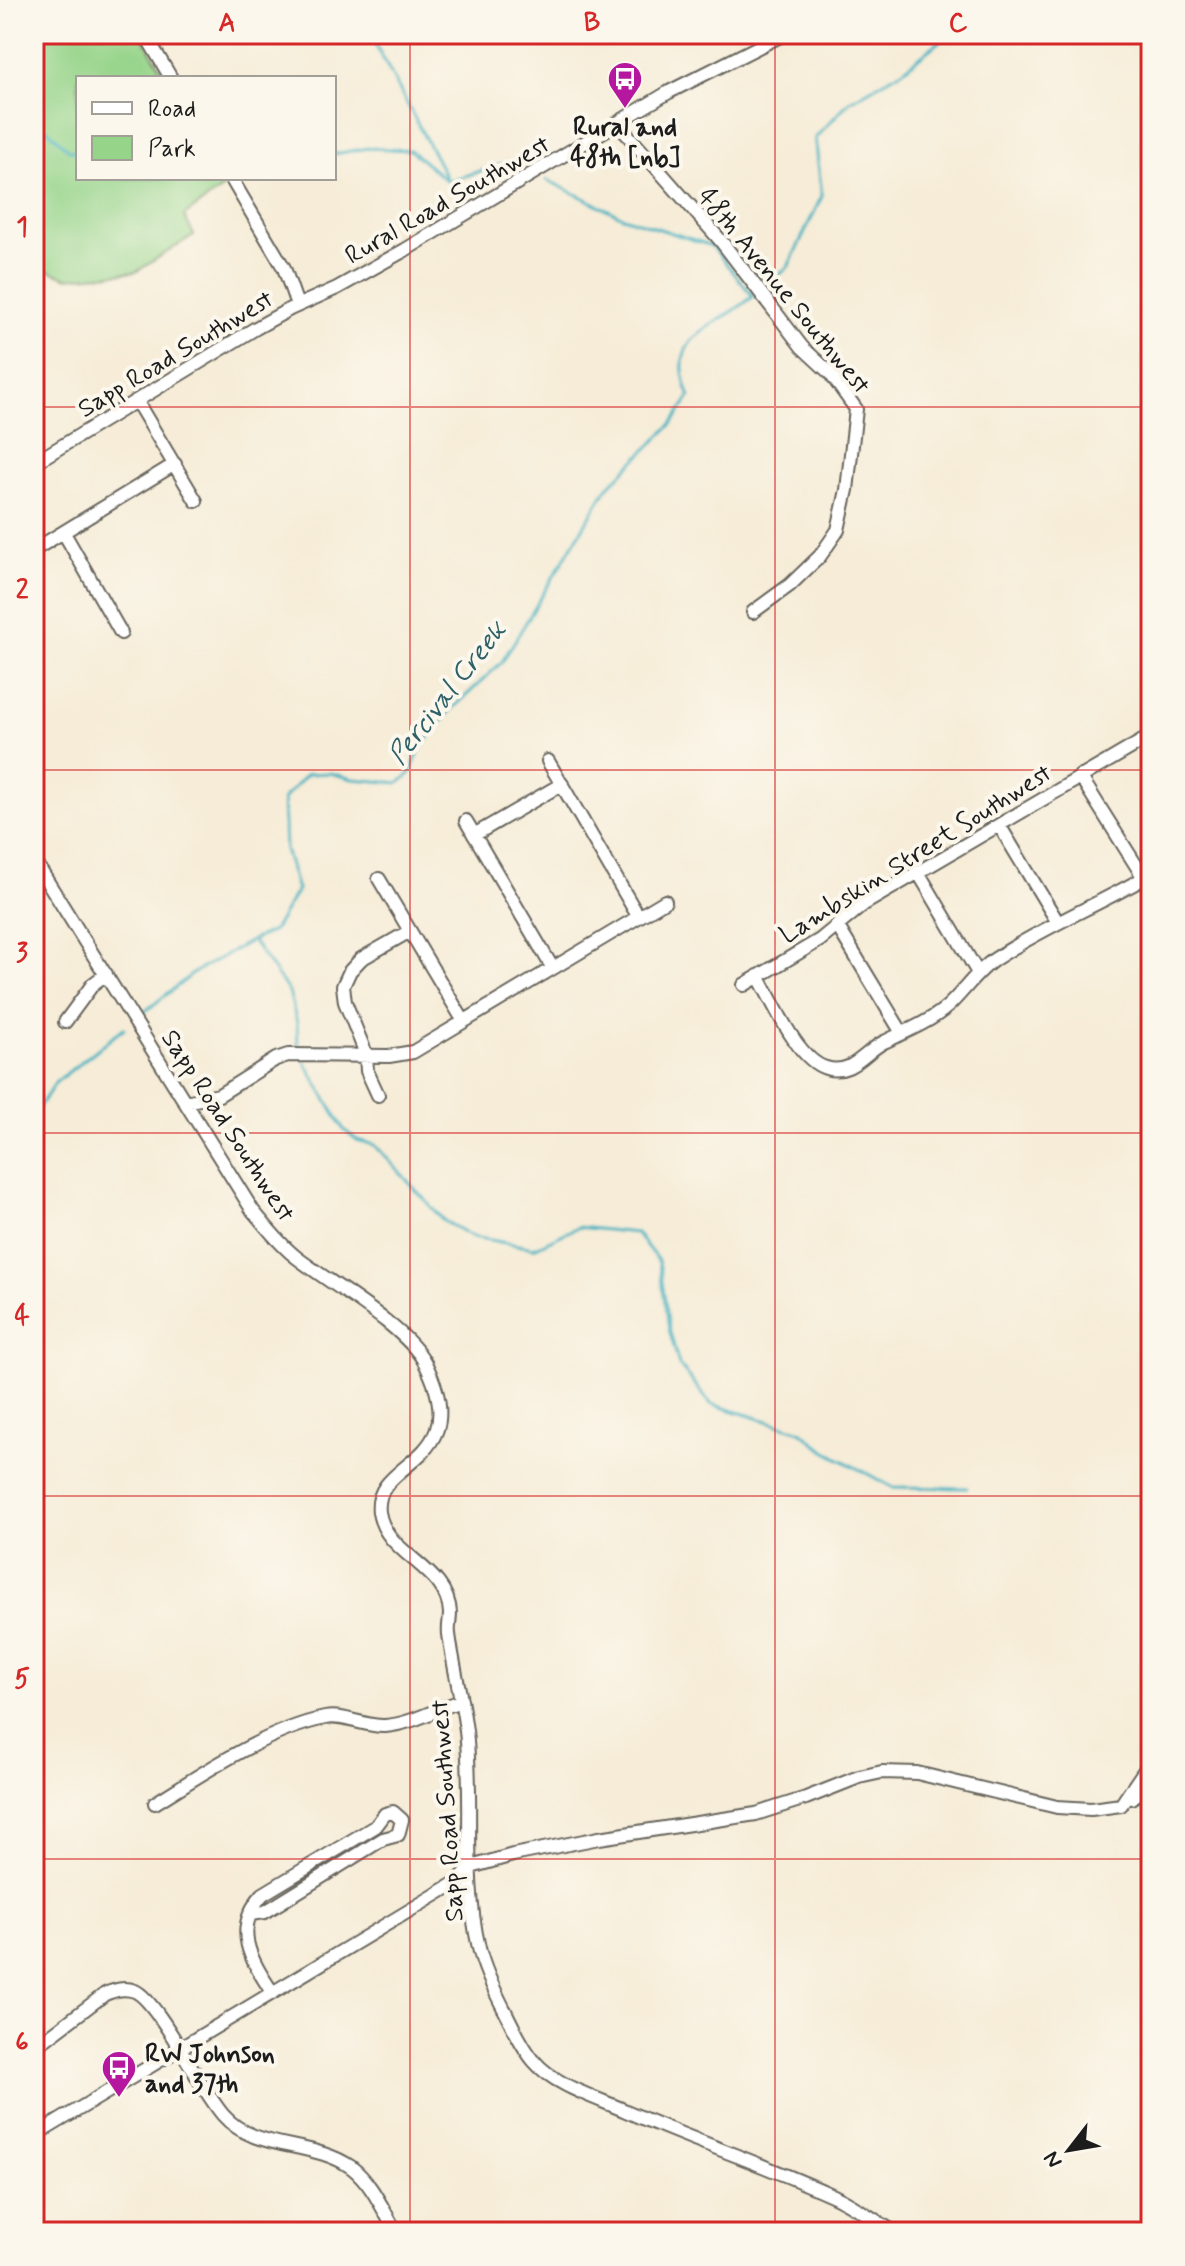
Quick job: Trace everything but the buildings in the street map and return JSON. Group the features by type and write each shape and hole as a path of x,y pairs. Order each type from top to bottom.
{"street":[{"path":"145,34 170,76"},
{"name":"Rural Road Southwest","path":"297,305 337,288 391,258 669,92 784,34"},
{"name":"48th Avenue Southwest","path":"618,124 721,241 802,347 830,373 856,409 847,490 838,530 820,556 800,576 753,612"},
{"path":"232,180 284,268 297,305"},
{"name":"Sapp Road Southwest","path":"36,457 137,402 297,305"},
{"path":"137,402 196,501"},
{"path":"34,550 175,464"},
{"path":"64,533 121,633"},
{"name":"Lambskin Street Southwest","path":"744,985 838,927 864,904 1151,736"},
{"path":"548,761 638,916"},
{"path":"758,976 802,1051 814,1063 826,1068 841,1070 855,1065 876,1046 940,1013 992,961 1057,921 1117,894 1147,876 1080,776"},
{"path":"474,835 562,784"},
{"path":"466,821 552,967"},
{"path":"999,825 1057,921"},
{"name":"Sapp Road Southwest","path":"35,862 253,1211 295,1256 329,1278 406,1340 424,1360 439,1404 440,1425 428,1447 381,1491 379,1509 382,1526 428,1571 444,1594 450,1610 449,1630 466,1732 471,1867 479,1948 519,2039 535,2063 561,2081 669,2130 836,2197 894,2232"},
{"path":"918,872 978,973"},
{"path":"379,879 463,1020"},
{"path":"185,1102 219,1095 281,1057 389,1056 413,1052 665,901"},
{"path":"838,927 902,1033"},
{"path":"378,1095 367,1071 366,1054 345,1002 343,986 350,971 361,959 410,931"},
{"path":"65,1022 93,984 106,974"},
{"path":"155,1803 255,1745 328,1716 386,1726 408,1722 461,1701"},
{"path":"1125,1802 1151,1761"},
{"path":"34,2136 457,1882 471,1867 513,1855 599,1838 756,1814 859,1777 882,1772 917,1773 1057,1807 1091,1809 1125,1802 1151,1785"},
{"path":"251,1914 265,1912 383,1839 398,1835 402,1820 393,1812 385,1814 376,1826 263,1894 251,1914 246,1930 246,1946 272,1992"},
{"path":"34,2048 105,1994 126,1989 136,1992 149,2001 218,2109 234,2126 265,2140 323,2154 349,2166 371,2190 396,2232"}],"green space":[{"path":"34,34 140,34 166,76 76,76 76,180 227,180 229,184 184,216 194,235 136,272 68,278 34,265"}],"waterway":[{"path":"370,34 448,181"},
{"name":"Percival Creek","path":"765,288 788,267 822,196 815,138 850,101 902,71 949,34"},
{"path":"34,121 39,121 69,150 76,152"},
{"path":"336,154 368,148 410,150 446,180"},
{"path":"448,181 513,161 522,161 534,167"},
{"name":"Percival Creek","path":"143,1013 195,972 273,931 297,890 285,849 283,799 307,774 330,773 353,779 399,783 410,774 421,747 450,711 502,662 607,488 672,424 690,397 683,375 683,359 688,345 753,296 712,246 623,217 547,180"},
{"path":"252,940 289,992 297,1023 298,1047"},
{"name":"Percival Creek","path":"34,1114 56,1082 124,1028"},
{"path":"305,1062 344,1130 357,1140 375,1145 444,1221 473,1237 534,1248 578,1227 636,1233 659,1262 669,1329 679,1365 711,1404 801,1431 825,1451 892,1487 967,1488"}],"place":[{"name":"Rural and 48th [nb]","path":"625,110"},
{"name":"RW Johnson and 37th","path":"119,2099"}]}
